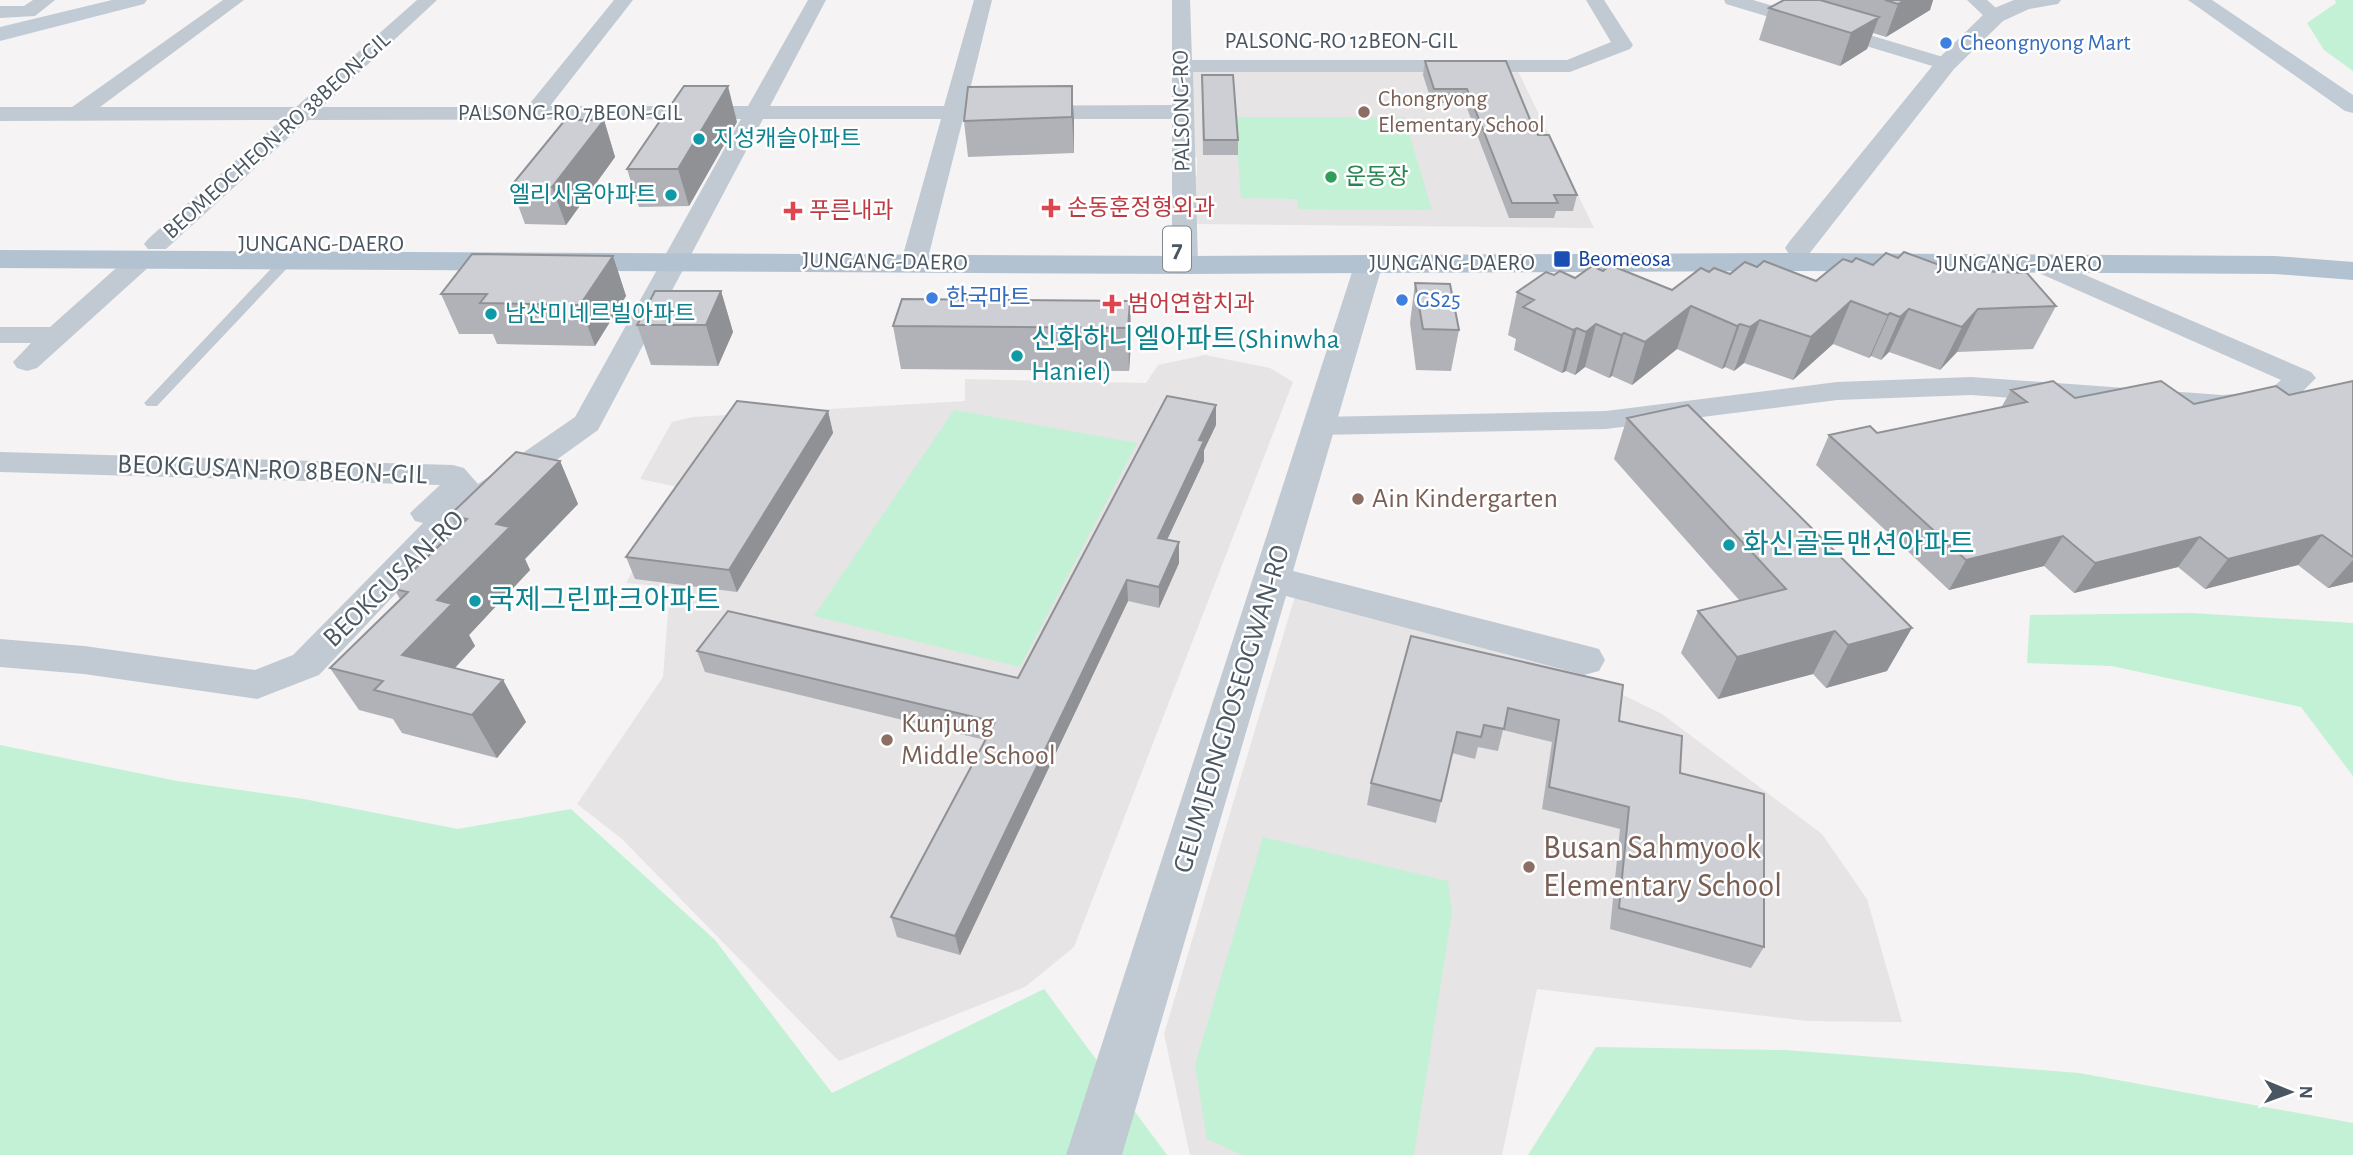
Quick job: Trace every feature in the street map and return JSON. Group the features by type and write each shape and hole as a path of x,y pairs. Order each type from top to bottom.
{"main road":[{"path":"0,34 35,18 137,0"},
{"path":"2198,0 2353,106"},
{"name":"JUNGANG-DAERO","path":"0,244 287,260 680,253"},
{"name":"JUNGANG-DAERO","path":"0,259 149,251 1185,257 1799,248 2254,248 2353,254"},
{"name":"JUNGANG-DAERO","path":"1185,257 1369,263 2275,265 2353,271"}],"street":[{"path":"0,12 35,18 47,0"},
{"path":"78,113 234,0"},
{"name":"BEOMEOCHEON-RO 38BEON-GIL","path":"149,251 428,0"},
{"path":"533,113 624,0"},
{"path":"680,253 817,0"},
{"path":"916,255 983,0"},
{"name":"PALSONG-RO","path":"1181,0 1185,257"},
{"name":"PALSONG-RO 12BEON-GIL","path":"1182,66 1570,66 1623,45 1595,0"},
{"path":"1732,0 1946,64"},
{"path":"1976,0 1995,16"},
{"path":"1799,248 1946,64 1995,16 2025,3 2051,0"},
{"name":"PALSONG-RO 7BEON-GIL","path":"0,114 1182,111"},
{"path":"27,362 149,251"},
{"name":"BEOKGUSAN-RO","path":"0,653 84,660 257,685 306,665 437,529 587,423 680,253"},
{"name":"GEUMJEONGDOSEOGWAN-RO","path":"1094,1155 1369,263"},
{"path":"1319,426 1606,421 1837,391 1971,386 2222,404 2278,399 2301,378 2041,264"},
{"path":"0,335 57,335"},
{"path":"0,488 15,462"},
{"name":"BEOKGUSAN-RO 8BEON-GIL","path":"15,462 453,475 462,484 418,521 437,529"},
{"path":"1272,579 1584,660"}],"lane":[{"name":"JUNGANG-DAERO","path":"152,402 287,260"}],"shaded area":[{"name":"Chongryong Elementary School","path":"1191,67 1517,69 1594,228 1191,224 1192,177 1197,175 1197,157 1191,155"},
{"name":"Kunjung Middle School","path":"1205,355 1270,368 1293,382 1074,947 1025,987 839,1061 622,839 577,804 663,677 670,587 626,583 678,487 640,479 672,422 693,417 965,401 965,379 1146,383 1158,365"},
{"name":"Busan Sahmyook Elementary School","path":"1295,596 1576,672 1662,714 1822,834 1867,899 1902,1022 1807,1021 1537,989 1502,1155 1190,1155 1164,1034"}],"green space":[{"path":"2335,0 2353,0 2353,71 2324,50 2307,23 2336,3"},
{"name":"운동장","path":"1235,117 1404,117 1432,210 1299,209 1297,199 1241,198"},
{"path":"954,410 1137,443 1020,667 814,616"},
{"path":"2192,613 2353,623 2353,776 2301,707 2112,666 2027,663 2030,615"},
{"path":"0,745 177,781 304,799 458,829 571,809 715,940 832,1093 1044,989 1167,1155 0,1155"},
{"path":"1263,837 1448,881 1452,912 1414,1155 1242,1155 1207,1139 1195,1065"},
{"path":"1596,1047 1786,1050 2079,1073 2353,1123 2353,1155 1528,1155"}],"building":[{"path":"1784,0 1820,0 1879,17 1851,33 1769,8"},
{"path":"1885,0 1905,0 1898,4"},
{"path":"1425,61 1506,61 1531,122 1538,135 1549,135 1577,195 1554,195 1558,203 1512,203 1467,89 1434,89"},
{"path":"1202,75 1233,75 1238,140 1204,140"},
{"path":"684,86 728,86 678,169 627,169"},
{"path":"1072,86 1072,117 964,121 968,87"},
{"path":"565,120 604,120 552,187 511,186"},
{"path":"1904,252 1953,270 2027,273 2056,306 1978,309 1962,327 1909,309 1900,317 1851,301 1811,337 1760,320 1750,327 1740,324 1737,326 1691,306 1645,342 1596,324 1586,332 1577,328 1573,330 1523,307 1534,300 1517,292 1546,272 1554,275 1560,271 1575,278 1592,266 1603,271 1610,265 1672,290 1701,268 1709,272 1714,268 1730,274 1745,262 1757,267 1764,261 1816,281 1843,259 1852,262 1856,258 1873,265 1886,253 1898,258"},
{"path":"472,254 613,256 580,305 480,303 487,294 441,294"},
{"path":"1415,283 1450,284 1459,330 1423,329"},
{"path":"655,291 721,291 706,325 637,325"},
{"path":"902,299 1130,301 1128,328 893,326"},
{"path":"2053,381 2075,398 2161,381 2194,404 2276,386 2289,395 2353,381 2353,557 2322,535 2228,559 2200,537 2095,563 2063,536 1966,560 1829,435 1870,426 1877,433 2027,402 2011,390"},
{"path":"1167,396 1216,405 1199,440 1204,441 1158,538 1179,542 1159,587 1127,580 955,936 891,917 995,722 697,651 728,611 1018,678"},
{"path":"737,401 828,411 729,570 626,557"},
{"path":"1688,405 1912,628 1848,645 1835,631 1737,657 1698,611 1786,589 1627,418"},
{"path":"516,452 560,461 496,524 510,527 437,600 452,604 402,655 503,680 472,715 374,690 383,681 330,668 408,592 394,589 467,519 450,515"},
{"path":"1411,636 1623,685 1619,721 1682,736 1680,773 1764,794 1764,947 1619,908 1629,807 1549,787 1559,720 1508,708 1504,729 1484,725 1481,737 1457,732 1441,801 1371,783"}],"place":[{"name":"Cheongnyong Mart","path":"1946,43"},
{"name":"Chongryong Elementary School","path":"1364,112"},
{"name":"지성캐슬아파트","path":"699,139"},
{"name":"운동장","path":"1331,177"},
{"name":"엘리시움아파트","path":"671,195"},
{"name":"손동훈정형외과","path":"1051,208"},
{"name":"푸른내과","path":"793,211"},
{"name":"Beomeosa","path":"1562,259"},
{"name":"한국마트","path":"932,298"},
{"name":"GS25","path":"1402,300"},
{"name":"범어연합치과","path":"1112,304"},
{"name":"남산미네르빌아파트","path":"491,314"},
{"name":"신화하니엘아파트(Shinwha Haniel)","path":"1017,356"},
{"name":"Ain Kindergarten","path":"1358,499"},
{"name":"화신골든맨션아파트","path":"1729,545"},
{"name":"국제그린파크아파트","path":"475,601"},
{"name":"Kunjung Middle School","path":"887,740"},
{"name":"Busan Sahmyook Elementary School","path":"1529,867"}]}
